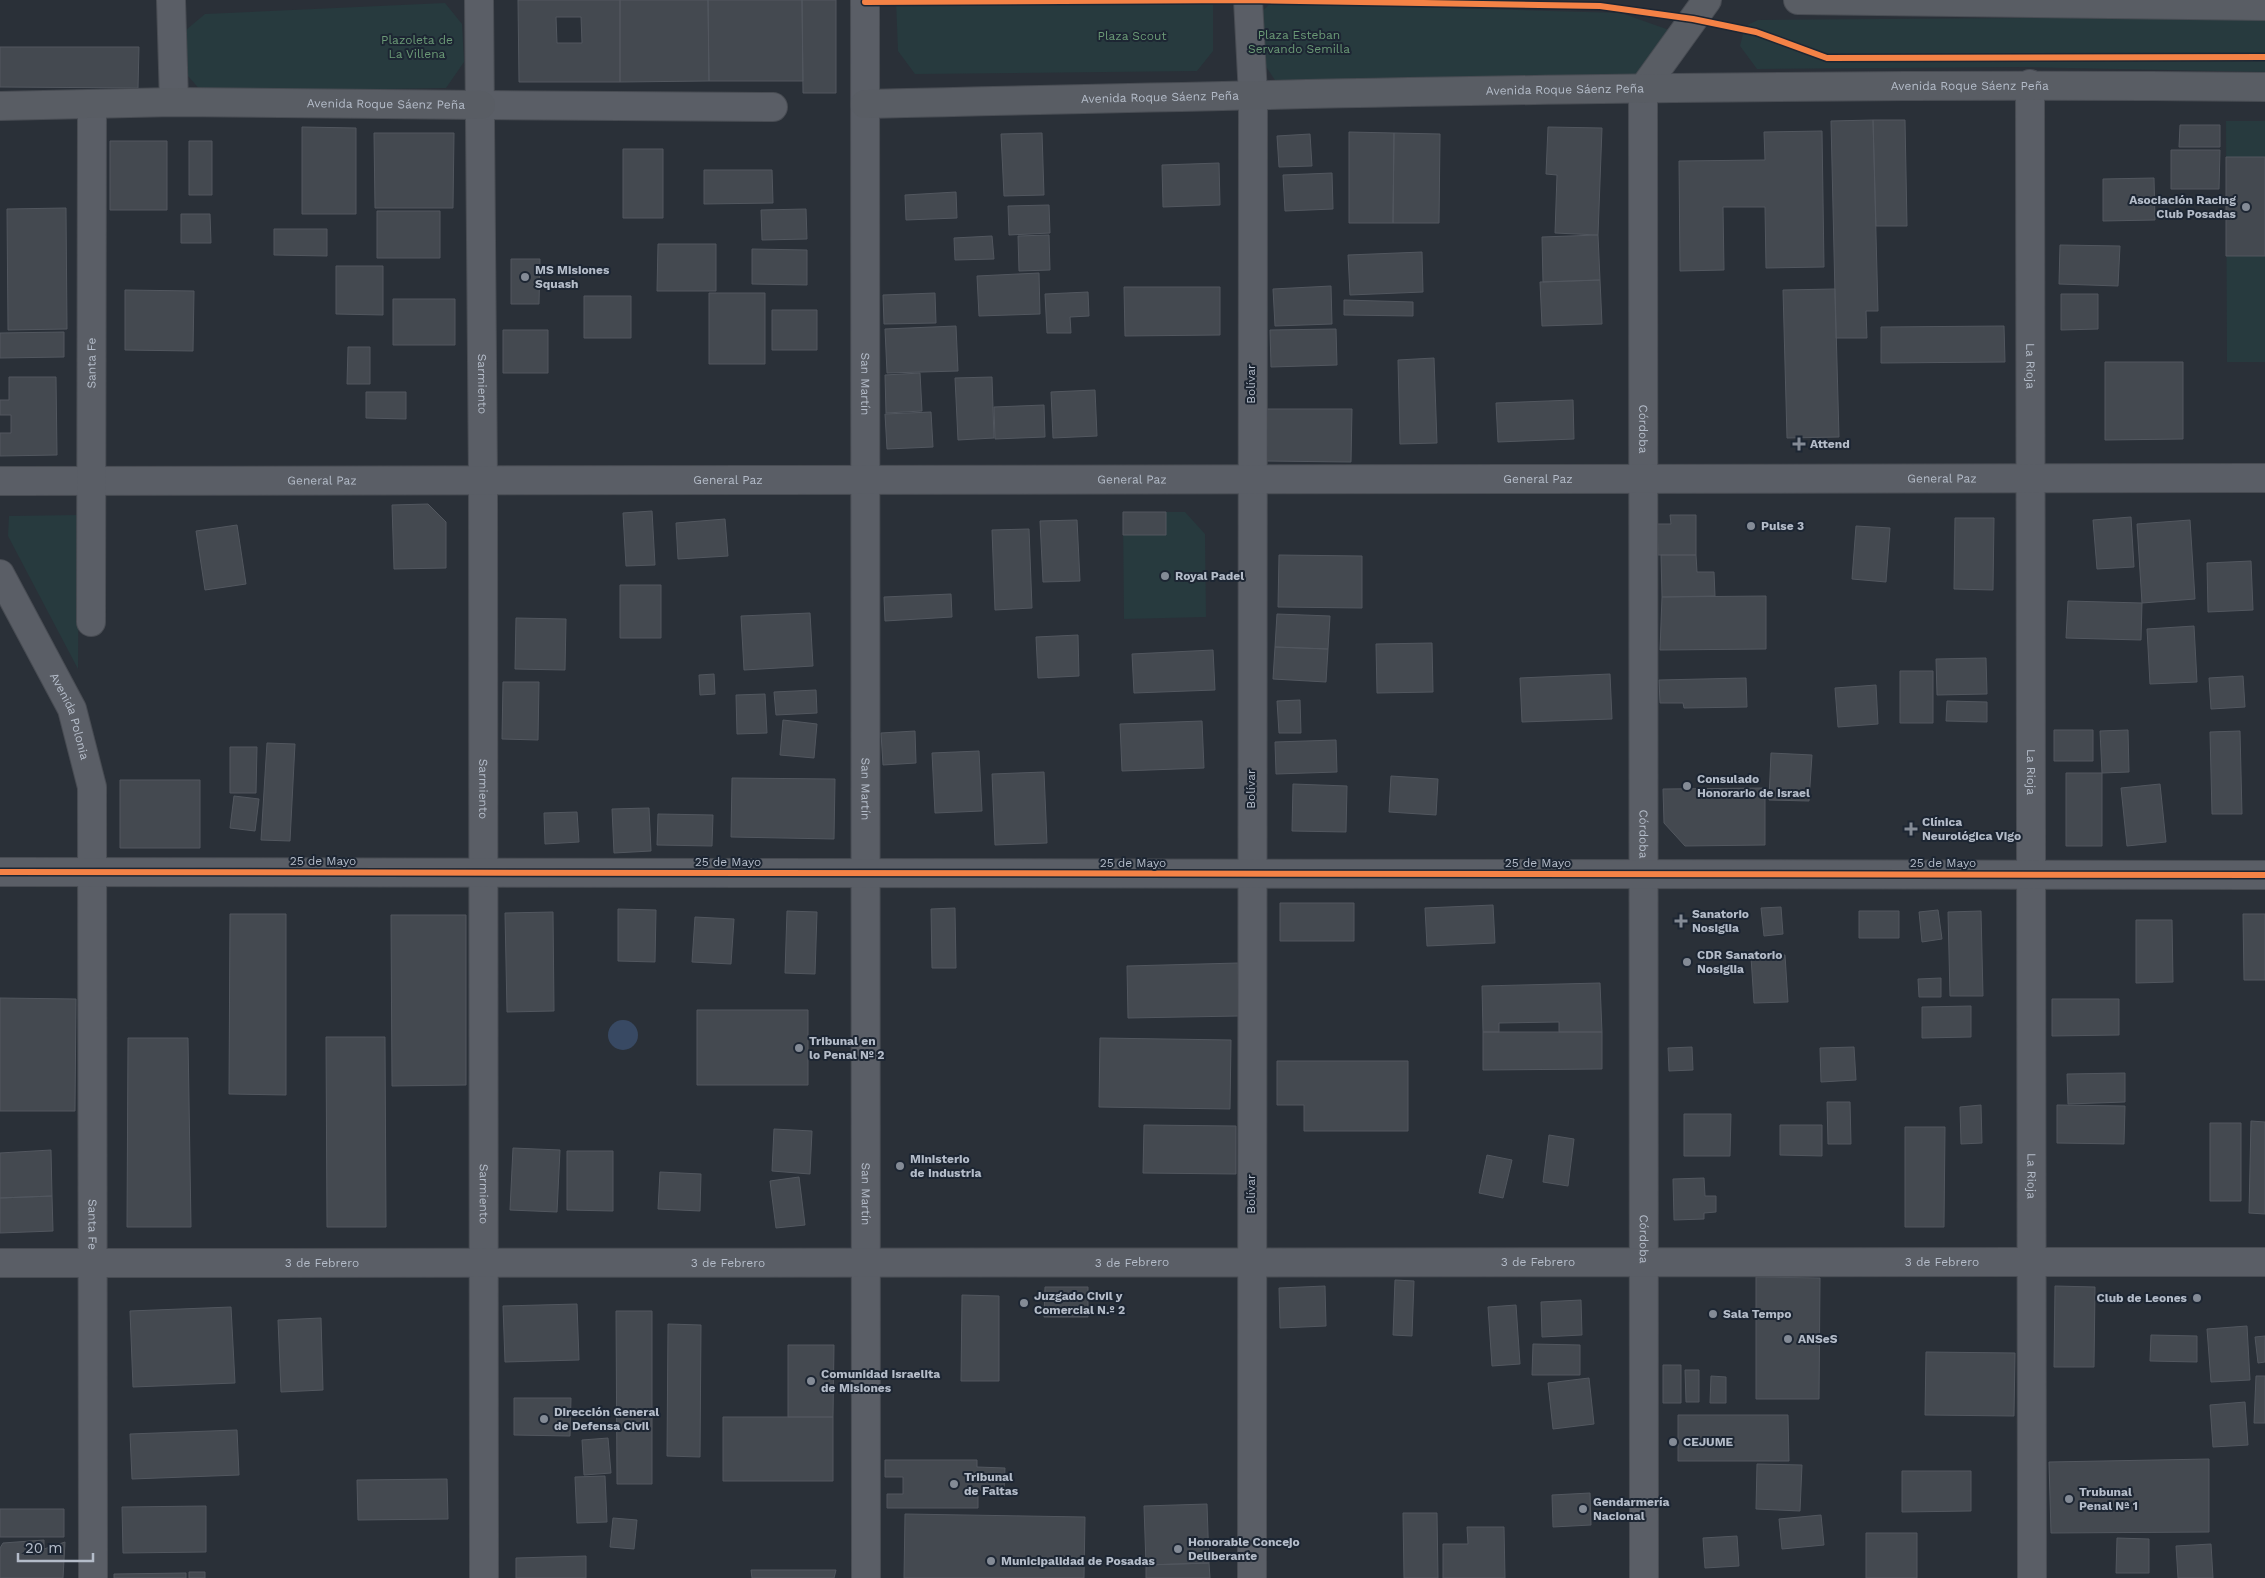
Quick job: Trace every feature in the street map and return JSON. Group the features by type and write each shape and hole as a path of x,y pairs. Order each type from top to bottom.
{"main road":[{"path":"1643,89 1707,0"},
{"path":"1798,0 2265,6"},
{"name":"Avenida Roque Sáenz Peña","path":"865,104 1253,95 2030,84 2265,87"},
{"name":"Avenida Roque Sáenz Peña","path":"0,106 174,102 481,105"}],"street":[{"path":"171,0 174,102"},
{"name":"Sarmiento","path":"479,0 484,481 484,1578"},
{"name":"San Martín","path":"865,0 866,1578"},
{"name":"Bolívar","path":"1248,0 1253,95 1251,480 1252,1578"},
{"name":"La Rioja","path":"2030,84 2032,1578"},
{"name":"Córdoba","path":"1643,89 1644,1578"},
{"name":"Santa Fe","path":"91,622 93,481 92,104"},
{"name":"Avenida Roque Sáenz Peña","path":"481,105 773,108"},
{"name":"General Paz","path":"0,482 2265,478"},
{"name":"Avenida Polonia","path":"0,574 72,709 92,787 93,872"},
{"name":"25 de Mayo","path":"0,872 2265,875"},
{"name":"Santa Fe","path":"93,872 93,1578"},
{"name":"3 de Febrero","path":"0,1263 2265,1262"}],"green space":[{"name":"Plaza Scout","path":"896,0 1213,0 1213,51 1197,71 915,74 898,51"},
{"name":"Plazoleta de La Villena","path":"445,3 462,24 464,62 446,88 202,92 188,76 186,30 205,14"},
{"name":"Plaza Esteban Servando Semilla","path":"1271,3 1621,13 1672,31 1640,78 1275,80 1260,58 1260,13"},
{"path":"2265,18 2265,72 2024,67 1757,69 1740,46 1745,26 1758,20"},
{"name":"Asociación Racing Club Posadas","path":"2226,121 2265,121 2265,362 2227,362"},
{"name":"Royal Padel","path":"1123,512 1185,512 1205,534 1206,617 1124,619"},
{"path":"79,515 78,669 8,536 9,516"}],"water":[{"path":"623,1020 629,1021 637,1029 637,1041 629,1049 623,1050 617,1049 609,1041 608,1035 609,1029 617,1021"}],"building":[{"path":"518,0 620,0 620,82 519,82","holes":["556,17 581,17 582,43 557,43"]},
{"path":"620,0 708,0 709,81 620,82"},
{"path":"708,0 802,0 803,81 709,81"},
{"path":"802,0 836,0 836,93 803,93"},
{"path":"0,47 139,47 138,88 0,87"},
{"path":"1873,120 1905,120 1907,226 1876,226"},
{"path":"1873,120 1878,311 1866,311 1867,338 1836,338 1831,121"},
{"path":"2180,125 2220,125 2220,147 2179,147"},
{"path":"302,127 356,128 356,214 302,214"},
{"path":"1548,127 1602,128 1598,235 1555,233 1557,175 1546,174"},
{"path":"1822,131 1824,267 1766,268 1765,207 1723,207 1724,270 1680,271 1679,161 1765,160 1764,132"},
{"path":"1349,132 1394,133 1393,223 1349,223"},
{"path":"374,133 454,133 453,208 375,208"},
{"path":"1042,133 1044,195 1004,196 1001,134"},
{"path":"1394,133 1440,134 1439,223 1393,223"},
{"path":"1310,134 1312,166 1279,167 1277,136"},
{"path":"110,141 167,141 167,210 110,210"},
{"path":"189,141 212,141 212,195 189,195"},
{"path":"623,149 663,149 663,218 623,218"},
{"path":"2171,150 2220,150 2219,189 2171,189"},
{"path":"2226,157 2265,157 2265,256 2226,256"},
{"path":"1219,163 1220,205 1163,207 1162,165"},
{"path":"704,170 772,170 773,203 704,204"},
{"path":"1332,173 1333,209 1285,211 1283,175"},
{"path":"2154,178 2155,220 2103,221 2103,179"},
{"path":"956,192 957,218 906,220 905,195"},
{"path":"1049,205 1050,233 1009,235 1008,206"},
{"path":"66,208 67,329 8,330 7,209"},
{"path":"806,209 807,239 762,240 761,210"},
{"path":"377,211 440,211 440,258 377,258"},
{"path":"181,214 210,214 211,243 181,243"},
{"path":"274,229 327,229 327,256 274,255"},
{"path":"1049,235 1050,270 1019,271 1018,236"},
{"path":"1598,235 1600,280 1543,282 1542,237"},
{"path":"992,236 994,259 955,260 954,238"},
{"path":"658,244 716,244 716,291 657,291"},
{"path":"2060,245 2120,246 2118,286 2059,284"},
{"path":"752,249 807,250 807,285 752,284"},
{"path":"1422,252 1423,292 1350,295 1348,255"},
{"path":"511,259 540,259 539,304 511,304"},
{"path":"336,266 383,266 383,315 336,314"},
{"path":"1039,273 1040,314 979,316 977,276"},
{"path":"1600,280 1602,324 1542,326 1540,282"},
{"path":"1331,286 1332,324 1275,326 1273,289"},
{"path":"1124,287 1220,287 1220,335 1125,336"},
{"path":"1835,289 1839,437 1787,438 1783,290"},
{"path":"125,290 194,291 193,351 125,350"},
{"path":"1088,292 1089,316 1070,317 1071,333 1047,333 1045,294"},
{"path":"709,293 765,293 765,364 709,364"},
{"path":"935,293 936,323 884,324 883,295"},
{"path":"2061,294 2098,294 2098,329 2061,330"},
{"path":"584,296 631,296 631,338 584,338"},
{"path":"393,299 455,299 455,345 393,345"},
{"path":"1344,300 1413,302 1413,316 1344,315"},
{"path":"772,310 817,310 817,350 772,350"},
{"path":"956,326 958,371 887,373 885,329"},
{"path":"2004,326 2005,362 1881,363 1881,327"},
{"path":"1336,329 1337,365 1271,367 1270,330"},
{"path":"503,330 548,330 548,373 503,373"},
{"path":"64,332 64,357 0,358 0,333"},
{"path":"348,347 370,347 370,384 347,384"},
{"path":"1434,358 1437,443 1400,444 1398,360"},
{"path":"2105,362 2183,362 2183,439 2105,440"},
{"path":"920,373 922,411 886,413 885,375"},
{"path":"9,377 56,377 57,455 0,456 0,433 11,433 11,415 0,415 0,400 9,400"},
{"path":"992,377 994,438 958,440 955,378"},
{"path":"1095,390 1097,436 1053,438 1051,392"},
{"path":"366,392 406,392 406,419 366,418"},
{"path":"1573,400 1574,439 1498,442 1496,403"},
{"path":"1044,405 1045,437 995,439 994,407"},
{"path":"1264,409 1352,409 1351,462 1263,461"},
{"path":"931,412 933,447 887,449 885,414"},
{"path":"428,504 446,522 446,568 394,569 392,505"},
{"path":"652,511 655,565 626,566 623,513"},
{"path":"1123,512 1166,512 1166,535 1123,535"},
{"path":"1670,515 1696,515 1696,555 1658,555 1657,524 1671,524"},
{"path":"2131,517 2134,567 2097,569 2093,520"},
{"path":"1955,518 1994,518 1993,590 1954,589"},
{"path":"725,519 728,556 678,559 676,523"},
{"path":"1077,520 1080,581 1043,582 1040,521"},
{"path":"2190,520 2195,599 2142,603 2137,524"},
{"path":"237,525 246,584 205,590 196,531"},
{"path":"1856,526 1890,528 1886,582 1852,579"},
{"path":"1029,529 1032,608 995,610 992,530"},
{"path":"1279,555 1362,556 1362,608 1278,607"},
{"path":"1661,555 1696,555 1697,572 1714,572 1715,596 1662,597"},
{"path":"2251,561 2253,610 2208,612 2207,563"},
{"path":"620,585 661,585 661,638 620,638"},
{"path":"951,594 952,617 885,621 884,597"},
{"path":"1766,596 1766,649 1660,650 1662,597"},
{"path":"2068,601 2142,603 2141,640 2066,638"},
{"path":"810,613 813,666 744,670 741,616"},
{"path":"1277,614 1330,616 1328,649 1275,647"},
{"path":"516,618 566,619 565,670 515,669"},
{"path":"2194,626 2197,682 2150,684 2147,629"},
{"path":"1078,635 1079,676 1038,678 1036,637"},
{"path":"1432,643 1433,692 1377,693 1376,644"},
{"path":"1275,647 1328,649 1326,682 1273,679"},
{"path":"1213,650 1215,690 1134,693 1132,654"},
{"path":"1986,658 1987,694 1937,695 1936,659"},
{"path":"1900,671 1933,671 1933,723 1900,723"},
{"path":"714,674 715,694 700,695 699,675"},
{"path":"1610,674 1612,719 1522,722 1520,678"},
{"path":"2243,676 2245,707 2211,709 2209,678"},
{"path":"1746,678 1747,707 1684,708 1683,703 1660,703 1659,680"},
{"path":"503,682 539,682 538,740 502,739"},
{"path":"1876,685 1878,724 1838,727 1835,688"},
{"path":"816,690 817,713 776,715 774,692"},
{"path":"765,694 767,733 737,734 736,695"},
{"path":"1300,700 1301,733 1279,733 1277,701"},
{"path":"1947,701 1987,702 1987,722 1946,721"},
{"path":"783,720 817,724 814,758 780,755"},
{"path":"1202,721 1204,768 1122,771 1120,724"},
{"path":"2054,730 2093,730 2093,761 2054,761"},
{"path":"2128,730 2129,772 2102,773 2100,731"},
{"path":"915,731 916,763 883,765 881,733"},
{"path":"2240,731 2242,814 2212,814 2210,732"},
{"path":"1336,740 1337,772 1276,774 1275,742"},
{"path":"267,743 295,744 290,841 261,840"},
{"path":"230,747 257,747 256,793 230,793"},
{"path":"979,751 982,811 935,813 932,753"},
{"path":"1771,753 1812,755 1809,801 1769,800"},
{"path":"1044,772 1047,843 995,845 992,774"},
{"path":"2066,773 2102,773 2102,846 2066,846"},
{"path":"1391,776 1438,779 1436,815 1389,812"},
{"path":"732,778 835,779 834,839 731,837"},
{"path":"120,780 200,780 200,848 120,848"},
{"path":"1293,784 1347,786 1346,832 1292,831"},
{"path":"2160,784 2166,842 2127,846 2121,788"},
{"path":"1765,788 1765,845 1685,846 1664,823 1663,789"},
{"path":"234,796 259,799 255,831 230,828"},
{"path":"649,808 651,851 614,853 612,809"},
{"path":"577,812 579,842 545,844 544,813"},
{"path":"658,814 713,815 712,846 657,845"},
{"path":"1280,903 1354,903 1354,941 1280,941"},
{"path":"1493,905 1495,943 1427,946 1425,908"},
{"path":"1781,907 1783,934 1764,936 1761,908"},
{"path":"955,908 956,968 932,968 931,909"},
{"path":"618,909 656,910 655,962 618,961"},
{"path":"1938,910 1942,939 1922,942 1919,912"},
{"path":"787,911 817,912 815,974 785,973"},
{"path":"1859,911 1899,911 1899,938 1859,938"},
{"path":"1981,911 1983,996 1950,996 1948,912"},
{"path":"553,912 554,1011 507,1012 505,913"},
{"path":"230,914 286,914 286,1095 229,1094"},
{"path":"2243,914 2265,914 2265,980 2244,980"},
{"path":"391,915 466,915 466,1085 392,1086"},
{"path":"695,917 734,919 731,964 692,962"},
{"path":"2136,920 2172,920 2173,982 2136,983"},
{"path":"1785,955 1788,1002 1754,1003 1751,957"},
{"path":"1238,963 1239,1016 1128,1018 1127,966"},
{"path":"1941,978 1941,997 1919,997 1918,979"},
{"path":"1600,983 1602,1032 1559,1032 1559,1022 1499,1023 1499,1032 1483,1032 1482,986"},
{"path":"0,998 76,999 75,1111 0,1111"},
{"path":"2052,999 2119,999 2119,1035 2052,1036"},
{"path":"1971,1006 1971,1037 1922,1038 1922,1007"},
{"path":"697,1010 808,1010 808,1085 697,1085"},
{"path":"1483,1032 1602,1032 1602,1069 1483,1070"},
{"path":"326,1037 385,1037 386,1227 327,1227"},
{"path":"128,1038 188,1038 191,1227 127,1227"},
{"path":"1100,1038 1231,1040 1230,1109 1099,1107"},
{"path":"1692,1047 1693,1070 1669,1071 1668,1048"},
{"path":"1854,1047 1856,1080 1821,1082 1820,1048"},
{"path":"1277,1061 1408,1061 1408,1131 1304,1131 1304,1105 1277,1105"},
{"path":"2125,1073 2125,1102 2068,1104 2067,1074"},
{"path":"1827,1102 1850,1102 1851,1144 1828,1144"},
{"path":"1981,1105 1982,1143 1961,1144 1960,1107"},
{"path":"2057,1105 2125,1106 2124,1144 2057,1143"},
{"path":"1684,1114 1731,1114 1730,1156 1684,1156"},
{"path":"2251,1121 2265,1122 2265,1214 2249,1213"},
{"path":"2210,1123 2241,1123 2241,1201 2210,1201"},
{"path":"1144,1125 1236,1126 1236,1174 1143,1173"},
{"path":"1780,1125 1822,1125 1822,1156 1780,1155"},
{"path":"1905,1127 1945,1127 1944,1227 1905,1227"},
{"path":"774,1129 812,1131 810,1174 772,1171"},
{"path":"1549,1135 1574,1139 1568,1186 1543,1182"},
{"path":"513,1148 560,1150 557,1212 510,1210"},
{"path":"51,1150 52,1196 0,1198 0,1153"},
{"path":"567,1151 613,1151 613,1211 567,1210"},
{"path":"1487,1155 1512,1160 1503,1198 1479,1193"},
{"path":"660,1172 701,1174 700,1211 658,1209"},
{"path":"799,1177 805,1225 776,1228 770,1181"},
{"path":"1704,1178 1705,1196 1716,1196 1716,1212 1704,1213 1704,1219 1674,1220 1673,1179"},
{"path":"52,1196 53,1231 0,1233 0,1198"},
{"name":"ANSeS","path":"1756,1277 1820,1278 1819,1399 1756,1399"},
{"path":"1395,1280 1414,1281 1412,1336 1393,1335"},
{"path":"1325,1286 1326,1326 1280,1328 1279,1288"},
{"path":"2055,1286 2095,1287 2094,1367 2054,1367"},
{"path":"1045,1287 1088,1287 1088,1317 1044,1317"},
{"path":"962,1295 999,1296 999,1381 961,1381"},
{"path":"1581,1300 1582,1335 1542,1337 1541,1302"},
{"path":"577,1304 579,1360 505,1362 503,1306"},
{"path":"1516,1305 1520,1364 1492,1366 1488,1307"},
{"path":"231,1307 235,1383 133,1387 130,1311"},
{"path":"616,1311 652,1311 652,1484 617,1484"},
{"path":"321,1318 323,1390 281,1392 278,1320"},
{"path":"668,1324 701,1325 700,1457 667,1456"},
{"path":"2247,1326 2250,1380 2211,1382 2207,1329"},
{"path":"2151,1335 2197,1336 2197,1362 2150,1361"},
{"path":"2265,1336 2265,1362 2258,1363 2255,1337"},
{"path":"1533,1344 1580,1345 1580,1375 1532,1375"},
{"name":"Comunidad Israelita de Misiones","path":"788,1345 834,1345 833,1417 788,1417"},
{"path":"1926,1352 2015,1353 2014,1416 1925,1415"},
{"path":"1663,1365 1681,1365 1681,1403 1663,1403"},
{"path":"1685,1370 1699,1370 1699,1402 1686,1402"},
{"path":"1711,1376 1726,1377 1726,1403 1710,1403"},
{"path":"2256,1376 2265,1376 2265,1423 2254,1423"},
{"path":"1589,1378 1594,1424 1553,1429 1548,1383"},
{"path":"514,1398 571,1398 570,1436 514,1435"},
{"path":"2245,1402 2248,1445 2213,1447 2210,1405"},
{"path":"1678,1415 1788,1415 1789,1461 1678,1461"},
{"path":"723,1417 833,1417 833,1481 723,1481"},
{"path":"237,1430 239,1475 132,1479 130,1434"},
{"path":"608,1438 611,1473 584,1475 582,1440"},
{"path":"2209,1459 2209,1532 2051,1533 2049,1462"},
{"name":"Tribunal de Faltas","path":"885,1460 977,1460 977,1467 1005,1468 1004,1490 978,1490 978,1508 887,1508 887,1494 903,1494 903,1477 885,1477"},
{"path":"1757,1464 1802,1465 1800,1511 1756,1509"},
{"path":"1902,1471 1971,1471 1971,1511 1902,1512"},
{"path":"605,1476 607,1522 577,1523 575,1477"},
{"path":"447,1479 448,1519 358,1520 357,1480"},
{"path":"1590,1493 1591,1525 1553,1527 1552,1495"},
{"path":"1207,1504 1209,1563 1146,1565 1144,1506"},
{"path":"206,1506 206,1552 123,1553 122,1507"},
{"path":"0,1509 64,1509 64,1537 0,1537"},
{"path":"1403,1513 1437,1513 1438,1578 1404,1578"},
{"name":"Municipalidad de Posadas","path":"905,1514 1085,1517 1084,1578 904,1578"},
{"path":"1821,1515 1824,1545 1782,1549 1779,1519"},
{"path":"613,1518 637,1520 634,1549 610,1547"},
{"path":"1467,1527 1504,1527 1505,1578 1443,1578 1443,1544 1468,1544"},
{"path":"1866,1533 1917,1533 1917,1578 1866,1578"},
{"path":"1737,1536 1739,1566 1705,1568 1703,1538"},
{"path":"2117,1538 2149,1539 2149,1573 2116,1573"},
{"path":"44,1540 44,1549 65,1542 63,1578 0,1578 0,1548 3,1543"},
{"path":"2211,1544 2213,1578 2178,1578 2176,1546"},
{"path":"586,1556 586,1578 516,1578 516,1558"},
{"path":"1209,1563 1210,1578 1146,1578 1146,1565"},
{"path":"751,1570 836,1570 834,1578 752,1578"},
{"path":"189,1572 205,1572 205,1578 189,1578"},
{"path":"186,1573 186,1578 114,1578 114,1574"}],"cycle path":[{"path":"865,2 1248,0 1600,6 1693,19 1756,32 1827,58 2265,57"},
{"path":"0,872 2265,875"}],"place":[{"name":"Asociación Racing Club Posadas","path":"2246,207"},
{"name":"MS Misiones Squash","path":"525,277"},
{"name":"Attend","path":"1799,444"},
{"name":"Pulse 3","path":"1751,526"},
{"name":"Royal Padel","path":"1165,576"},
{"name":"Consulado Honorario de Israel","path":"1687,786"},
{"name":"Clínica Neurológica Vigo","path":"1911,829"},
{"name":"Sanatorio Nosiglia","path":"1681,921"},
{"name":"CDR Sanatorio Nosiglia","path":"1687,962"},
{"name":"Tribunal en lo Penal Nº 2","path":"799,1048"},
{"name":"Ministerio de Industria","path":"900,1166"},
{"name":"Club de Leones","path":"2197,1298"},
{"name":"Juzgado Civil y Comercial N.º 2","path":"1024,1303"},
{"name":"Sala Tempo","path":"1713,1314"},
{"name":"ANSeS","path":"1788,1339"},
{"name":"Comunidad Israelita de Misiones","path":"811,1381"},
{"name":"Dirección General de Defensa Civil","path":"544,1419"},
{"name":"CEJUME","path":"1673,1442"},
{"name":"Tribunal de Faltas","path":"954,1484"},
{"name":"Trubunal Penal Nª 1","path":"2069,1499"},
{"name":"Gendarmería Nacional","path":"1583,1509"},
{"name":"Honorable Concejo Deliberante","path":"1178,1549"},
{"name":"Municipalidad de Posadas","path":"991,1561"}]}
